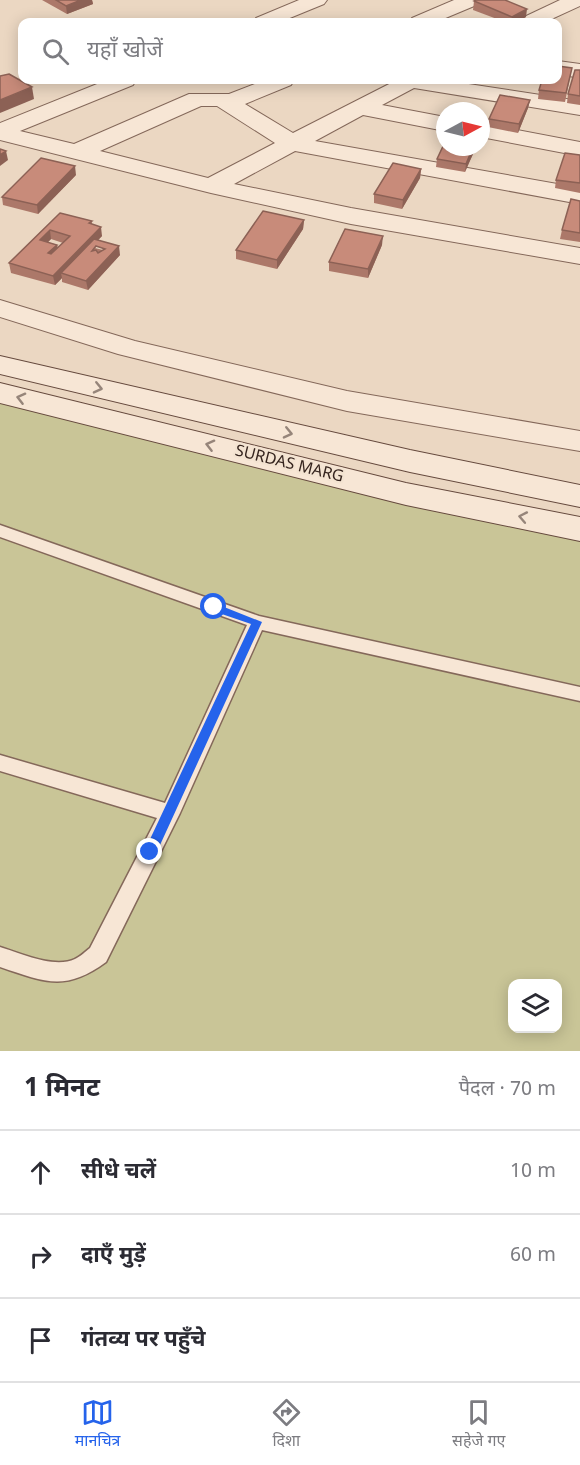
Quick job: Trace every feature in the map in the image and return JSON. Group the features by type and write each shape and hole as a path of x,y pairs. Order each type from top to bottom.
{"street":[{"path":"273,18 317,0"},
{"path":"429,18 472,0"},
{"path":"538,18 578,0"},
{"path":"562,69 580,71"},
{"path":"0,132 115,84"},
{"path":"227,103 273,84"},
{"path":"211,186 404,84"},
{"path":"435,84 580,108"},
{"path":"75,153 197,99 216,97 294,144 580,196"},
{"path":"361,108 436,122"},
{"path":"0,132 211,186 351,216 580,256"},
{"path":"490,132 580,149"},
{"path":"0,308 128,348 347,401 580,441"},
{"name":"SURDAS MARG","path":"0,365 410,461 580,496"},
{"name":"SURDAS MARG","path":"0,393 406,494 580,529"}],"lane":[{"path":"0,531 257,622 580,694"},
{"path":"0,957 31,967 60,971 80,968 98,955 170,813 257,622"},
{"path":"0,763 170,813"}],"shaded area":[{"path":"0,390 321,484 580,537 580,1051 0,1051"}],"building":[{"path":"56,0 81,0 66,6"},
{"path":"505,0 527,9 512,17 474,1"},
{"path":"562,67 572,68 566,93 539,90 541,84 562,84"},
{"path":"575,70 580,70 580,96 568,94"},
{"path":"9,74 18,79 18,84 27,84 32,87 0,100 0,76"},
{"path":"500,95 530,100 519,124 490,119"},
{"path":"565,153 580,155 580,183 556,180"},
{"path":"438,156 469,156 466,164 437,159"},
{"path":"41,158 75,166 37,205 2,197"},
{"path":"393,163 421,169 403,200 374,194"},
{"path":"571,199 580,201 580,233 562,230"},
{"path":"263,211 304,220 277,260 236,250"},
{"path":"60,213 92,221 89,223 101,227 53,276 9,263","holes":["50,230 70,236 51,254 48,253 57,245 40,240"]},
{"path":"345,229 383,236 368,269 329,262"},
{"path":"94,239 119,246 86,281 61,273","holes":["96,246 105,249 98,253 96,250 92,251"]}],"route":[{"path":"150,852 257,622 214,607"}]}
